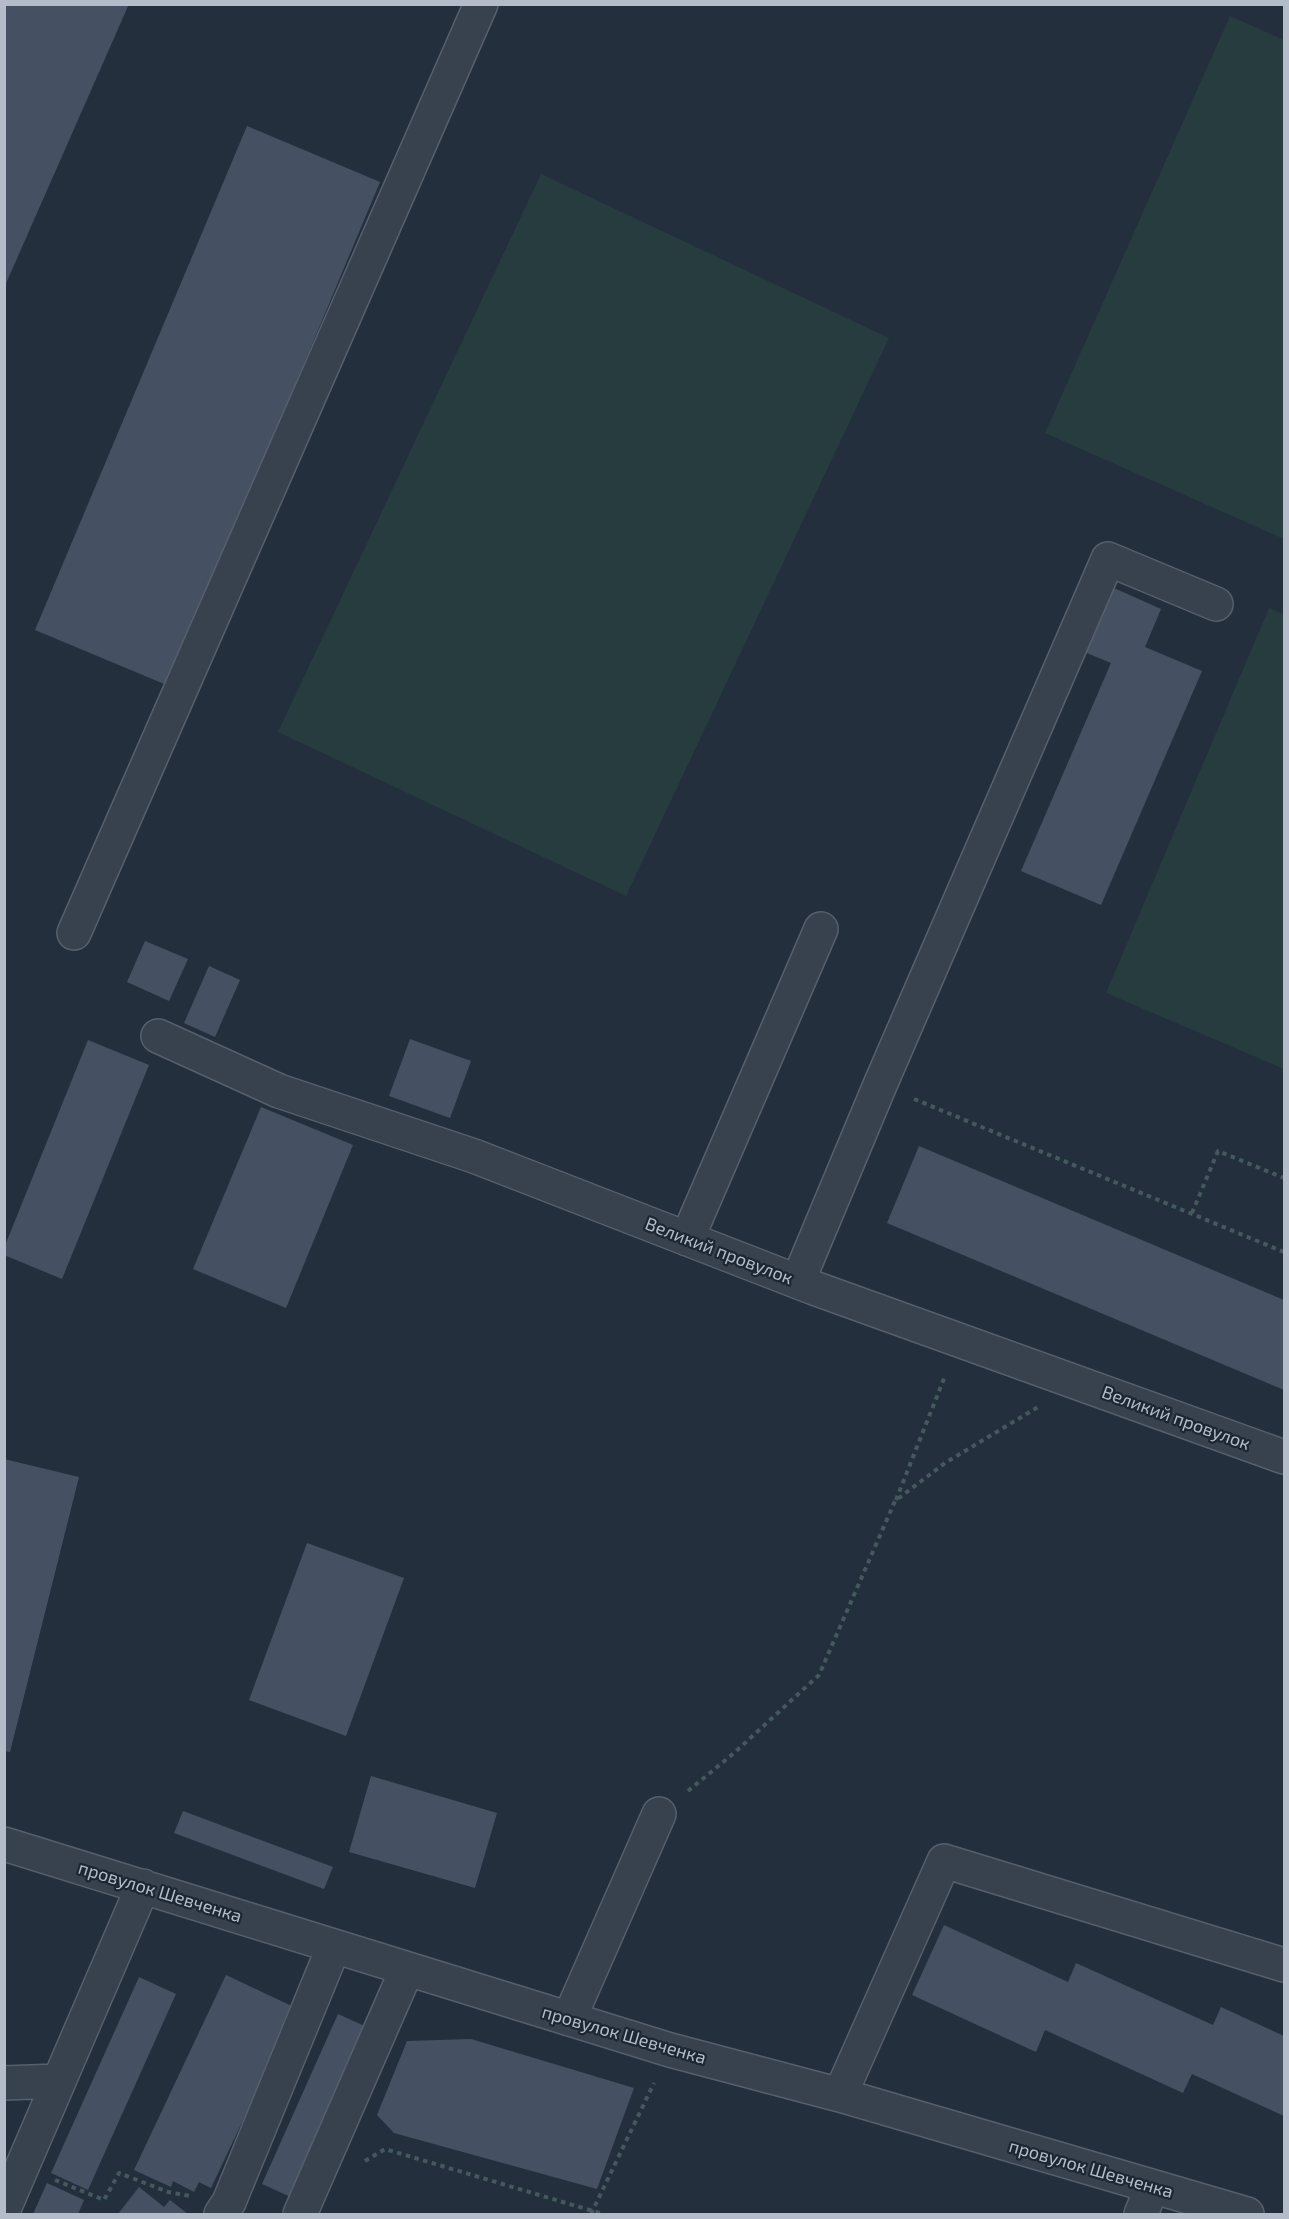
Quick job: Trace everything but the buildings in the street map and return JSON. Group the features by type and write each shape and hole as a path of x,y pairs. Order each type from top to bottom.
{"street":[{"path":"74,933 482,4"},
{"path":"798,1281 880,1085 1108,559 1215,604"},
{"path":"687,1239 822,929"},
{"name":"Великий провулок","path":"158,1036 279,1091 474,1156 798,1281 1284,1457"},
{"path":"568,2019 659,1814"},
{"name":"провулок Шевченка","path":"4,1844 670,2050 840,2095 1146,2201 1247,2214"},
{"path":"840,2095 944,1861 1284,1965"},
{"path":"4,2210 143,1886"},
{"path":"220,2214 229,2202 334,1946"},
{"path":"300,2214 407,1969"},
{"path":"4,2083 58,2081"}],"path":[{"path":"880,1085 1284,1252"},
{"path":"1191,1213 1218,1151 1284,1178"},
{"path":"659,1814 734,1753 819,1675 895,1501 959,1340"},
{"path":"895,1501 945,1463 1078,1383"},
{"path":"591,2214 670,2050"}],"green space":[{"path":"1230,16 1284,40 1284,539 1045,433"},
{"path":"541,174 889,338 626,896 278,732"},
{"path":"1269,608 1284,614 1284,1069 1106,993"}]}
